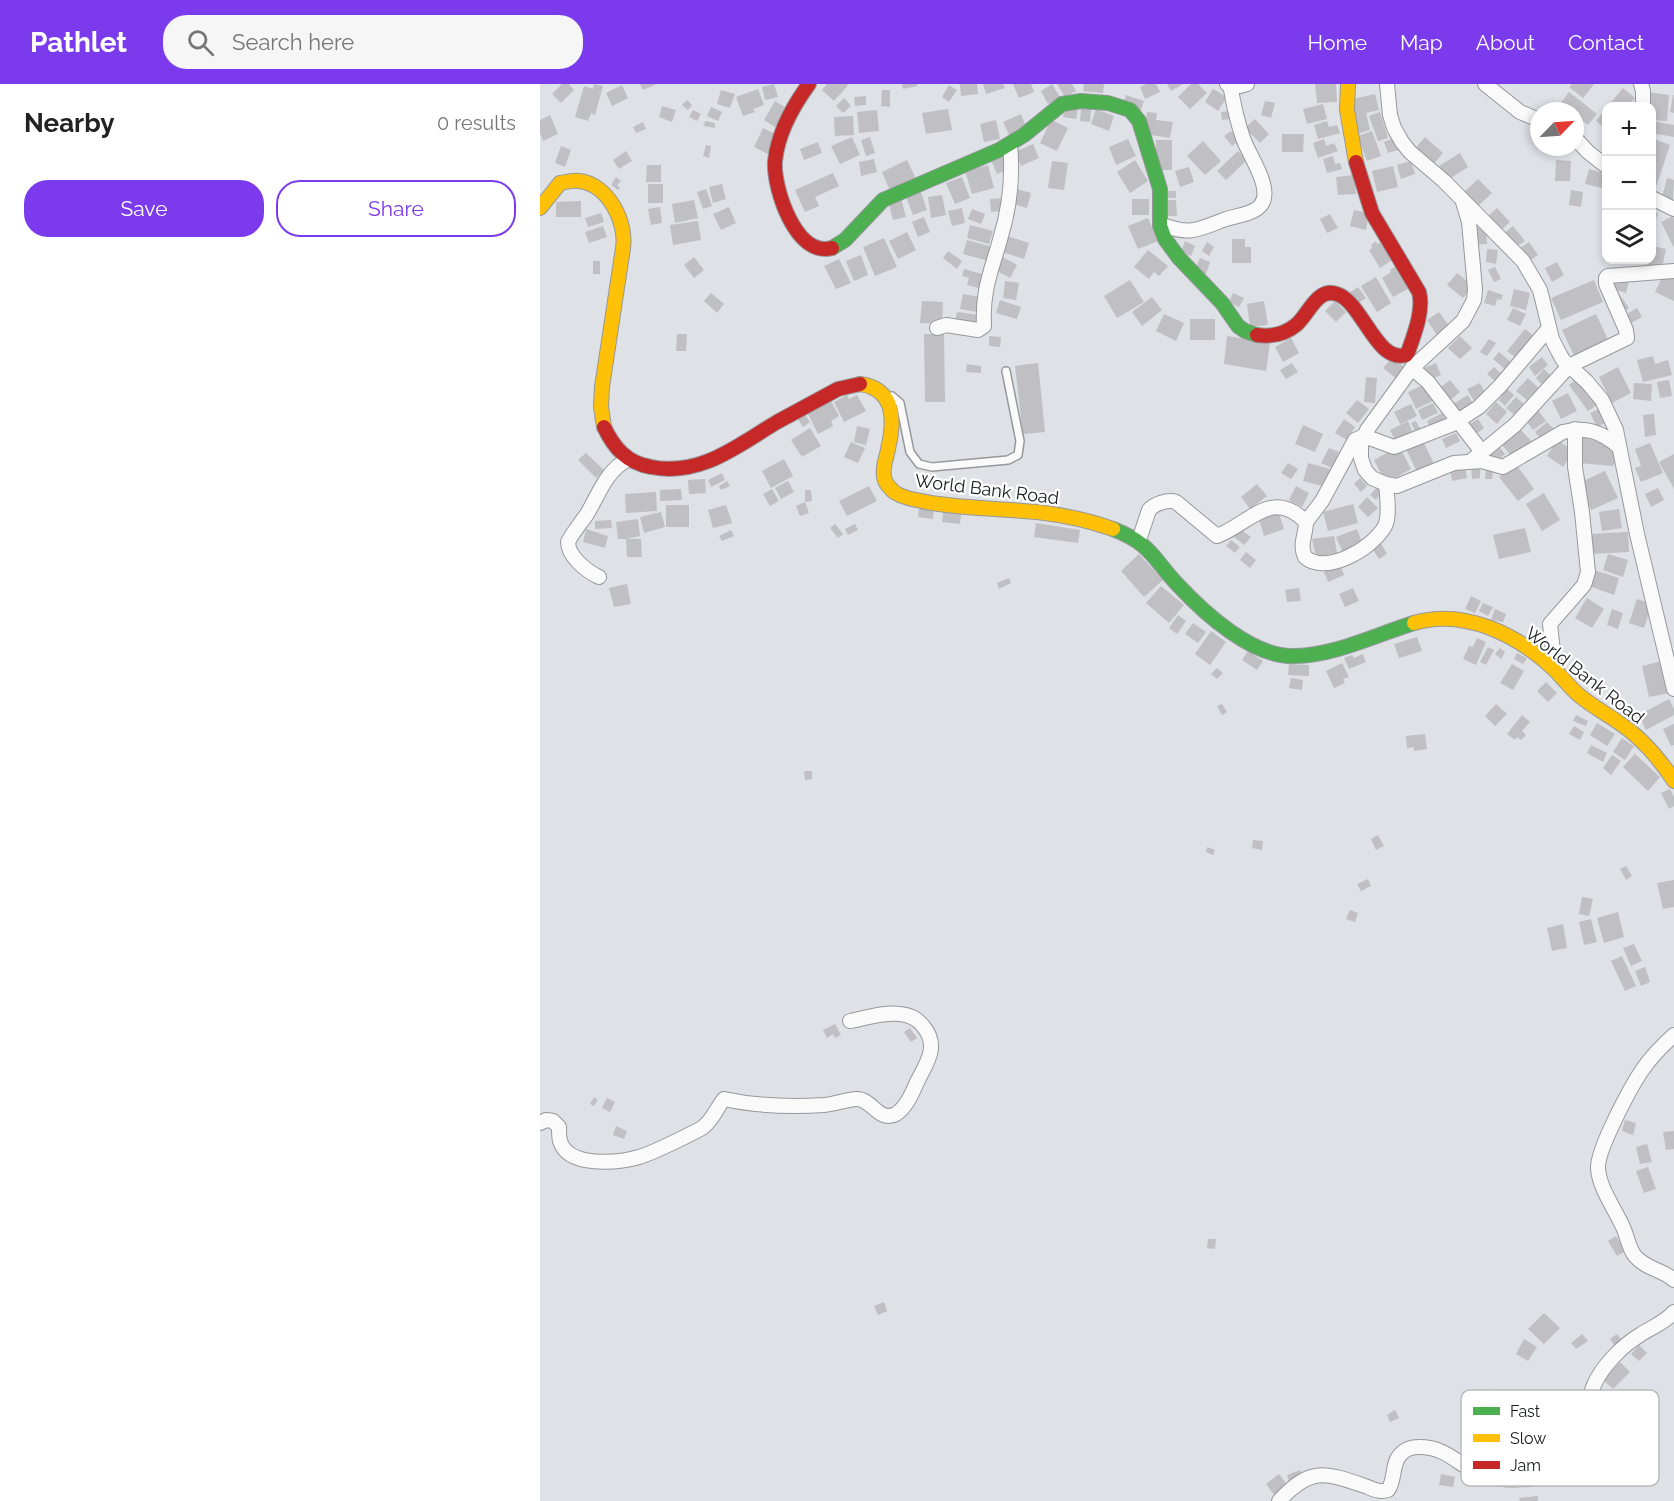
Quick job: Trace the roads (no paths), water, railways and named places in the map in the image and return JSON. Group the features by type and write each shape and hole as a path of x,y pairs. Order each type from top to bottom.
{"main road":[{"path":"809,84 800,95 787,122 777,151 774,170 782,201 806,244 819,250 828,250 838,245 882,201 1010,144 1032,130 1063,104 1070,101 1101,102 1131,111 1138,121 1158,182 1161,201 1160,224 1166,240 1213,292 1233,321 1243,330 1254,335 1274,336 1291,329 1299,322 1317,298 1330,294 1340,295 1347,298 1359,312 1383,348 1390,355 1397,357 1407,354 1410,349 1422,300 1416,285 1369,206 1348,120 1345,101 1348,84"},
{"path":"540,208 560,183 584,182 602,194 623,221 625,236 602,378 600,411 611,443 627,460 648,468 677,470 713,462 778,422 844,387 860,384 869,385 881,391"},
{"name":"World Bank Road","path":"881,391 892,414 893,429 884,468 884,478 890,488 900,496 1089,520 1139,540 1178,586 1210,615 1245,640 1279,655 1311,656 1414,622 1455,617 1471,620 1490,627 1538,656 1555,670 1572,690 1619,723 1653,752 1673,776"}],"street":[{"path":"1160,224 1177,230 1193,231 1256,209 1263,201 1264,190 1256,165 1243,138 1229,84 1248,84"},
{"path":"1387,84 1390,115 1402,142 1523,261 1540,290 1557,351 1602,400 1616,430 1637,534 1674,688"},
{"path":"1485,84 1520,112 1530,116"},
{"path":"1641,84 1643,102"},
{"path":"937,328 946,325 978,330 984,326 985,288 1008,205 1011,180 1010,144"},
{"path":"1584,148 1602,163"},
{"path":"1462,200 1469,222 1474,300 1455,331 1440,341 1412,368 1364,436 1361,446 1363,466 1372,478 1386,484 1397,486 1405,484 1454,462 1476,456 1515,425 1569,366 1628,338 1605,281 1608,276 1674,271"},
{"path":"1656,200 1674,209"},
{"path":"1364,436 1394,447 1458,421 1487,400 1549,328"},
{"path":"1412,368 1428,382 1458,421 1476,456 1482,461 1503,467 1563,432 1575,429 1595,431 1607,436 1619,447"},
{"path":"1555,670 1550,624 1584,585 1588,572 1575,467 1575,429"},
{"path":"1364,436 1352,443 1322,501 1306,522 1301,545 1309,561 1315,564 1329,563 1353,555 1372,541 1384,527 1386,519 1386,484"},
{"path":"599,577 589,572 567,546 608,476 619,464 627,460"},
{"path":"1139,540 1149,510 1156,505 1173,500 1217,536 1229,532 1238,524 1270,507 1284,508 1306,522"},
{"path":"540,1123 553,1120 559,1127 559,1140 570,1155 584,1160 603,1162 639,1157 702,1128 713,1118 724,1099 746,1104 789,1105 826,1105 856,1099 863,1100 882,1115 895,1114 907,1102 930,1056 932,1041 928,1033 913,1017 887,1014 850,1022"},
{"path":"1674,1035 1636,1080 1605,1141 1600,1154 1598,1170 1634,1255 1647,1267 1674,1280"},
{"path":"1592,1390 1598,1375 1634,1338 1660,1324 1674,1312"},
{"path":"1279,1501 1306,1478 1325,1475 1333,1475 1378,1491 1388,1490 1391,1486 1395,1462 1408,1449 1416,1447 1446,1452 1461,1462"}],"lane":[{"path":"881,391 900,403 910,452 919,464 932,467 1008,460 1018,455 1020,441 1006,371"}]}
